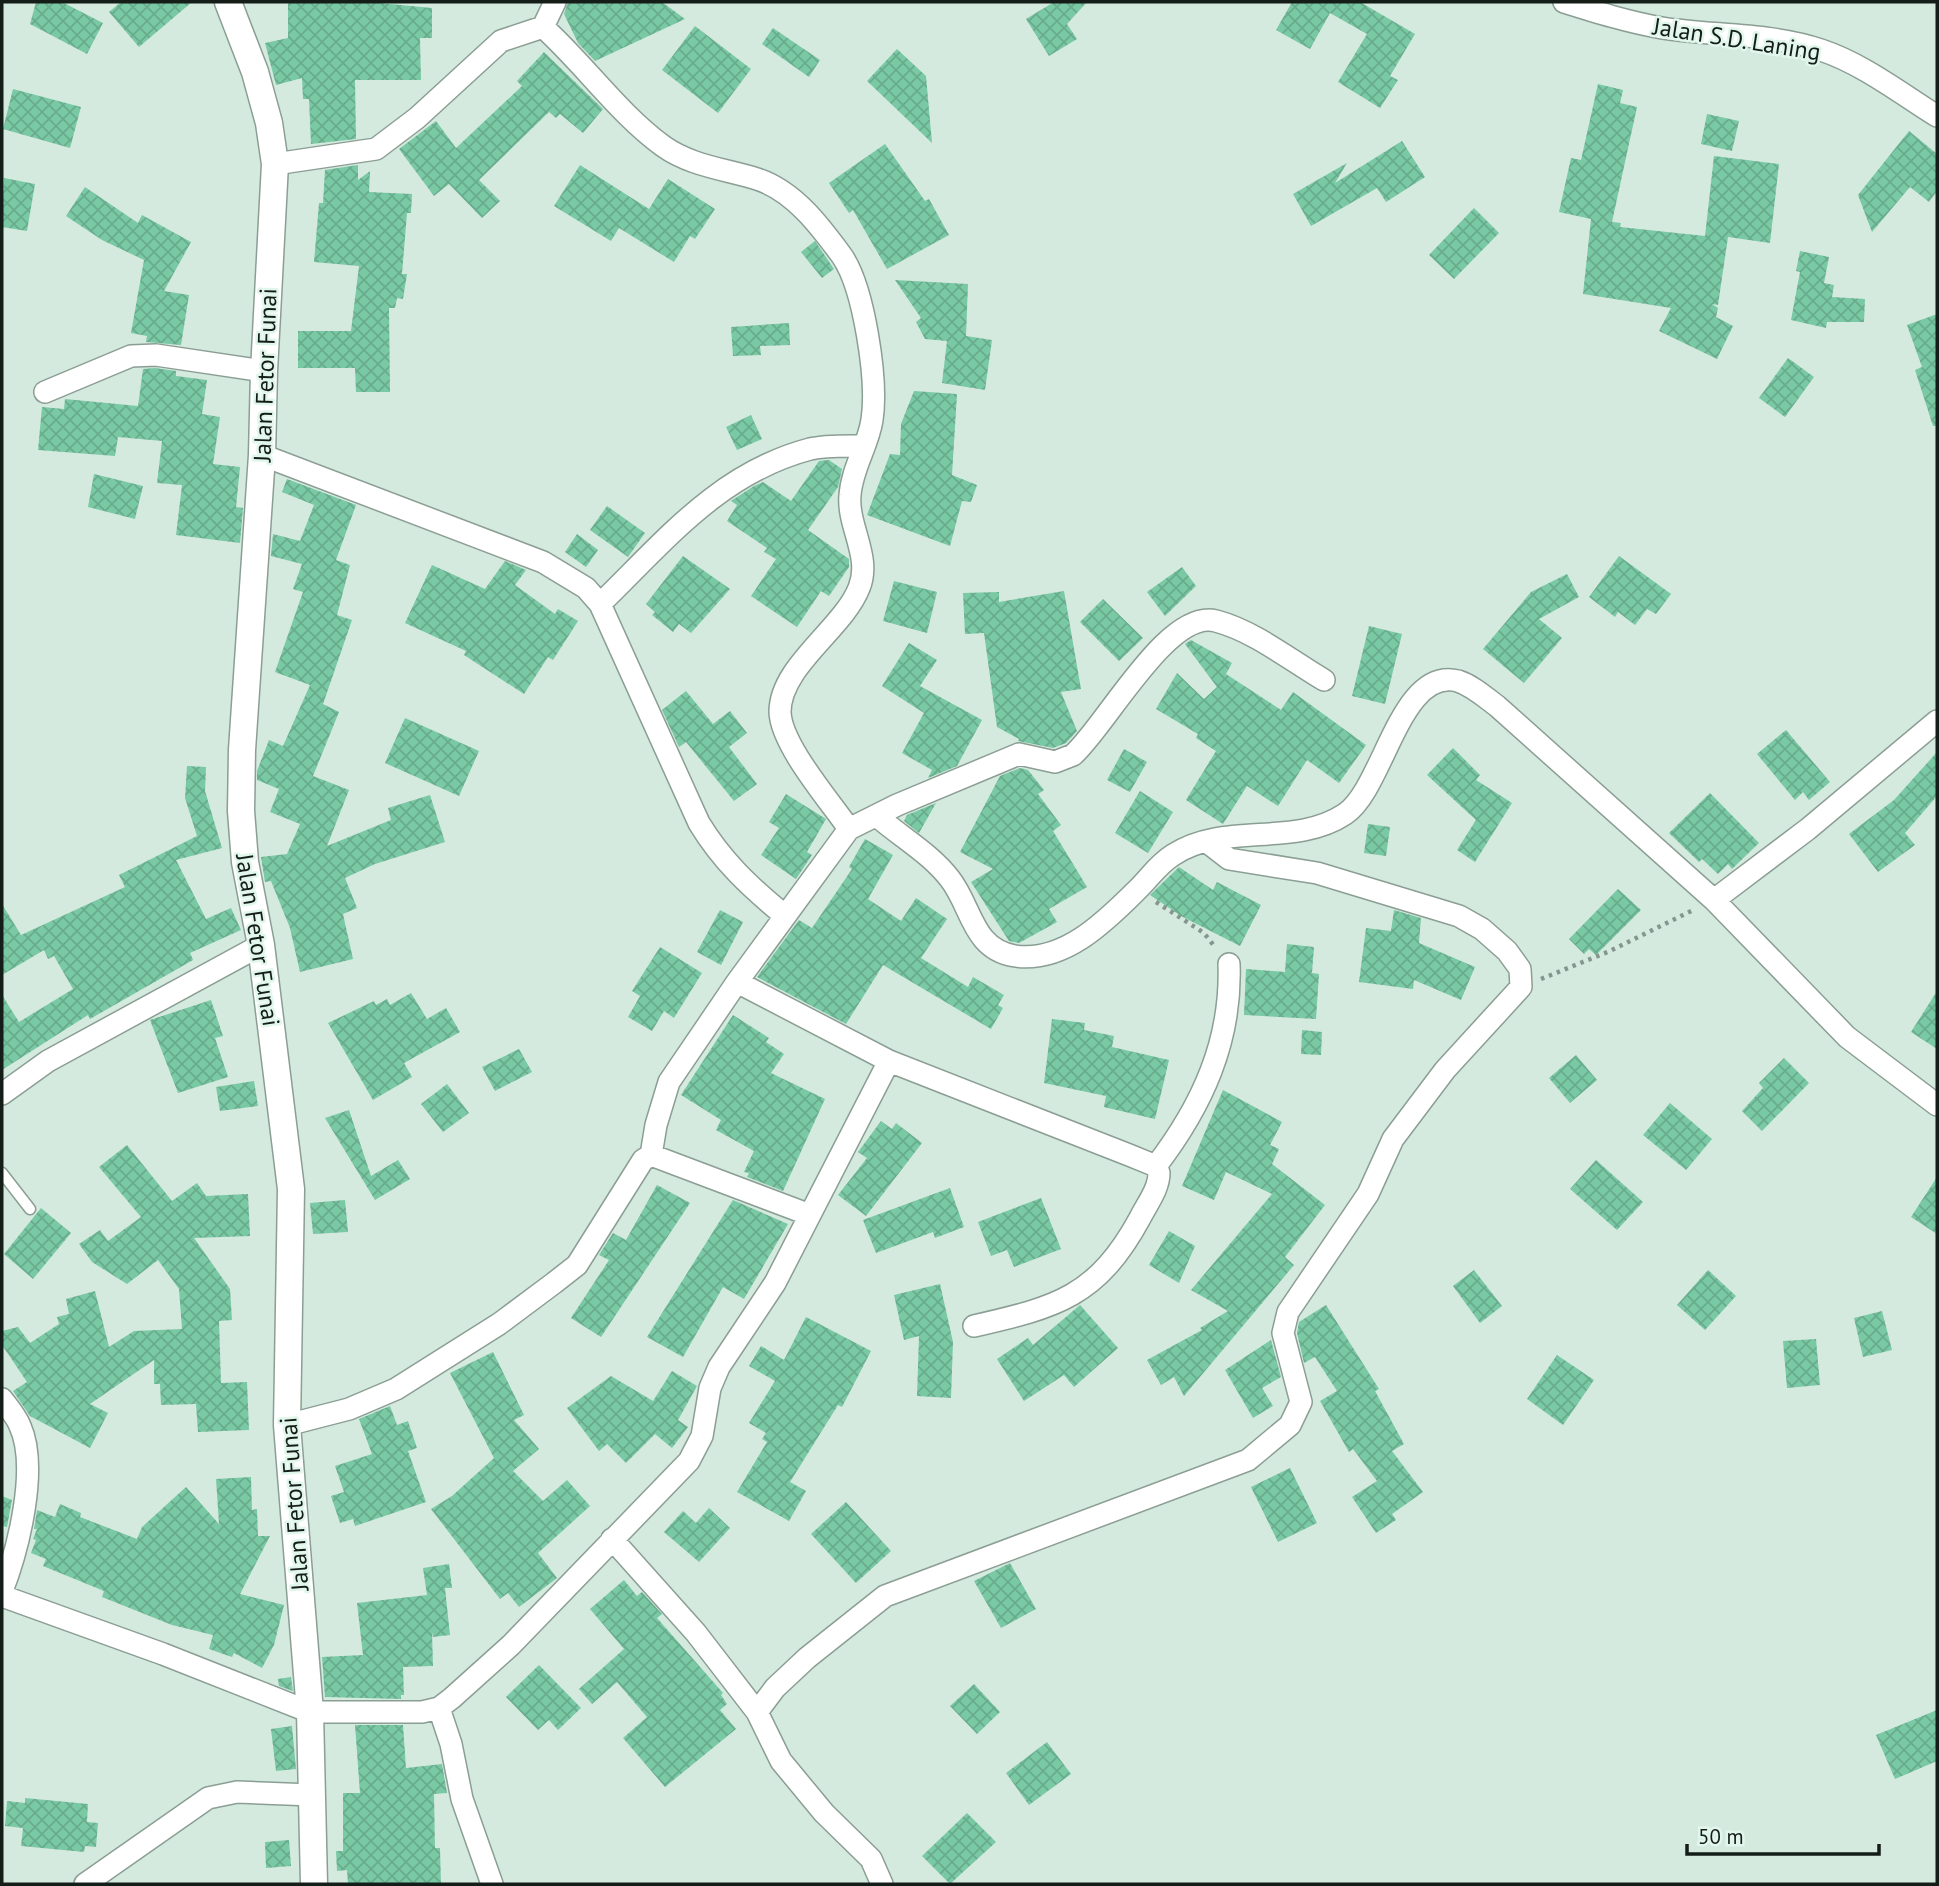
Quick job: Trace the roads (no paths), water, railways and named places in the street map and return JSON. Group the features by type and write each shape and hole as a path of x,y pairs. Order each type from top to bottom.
{"street":[{"name":"Jalan Fetor Funai","path":"228,2 255,72 269,123 275,164 262,455 242,750 241,811 245,862 261,945 291,1189 287,1425 310,1712 314,1884"},
{"path":"275,164 376,149 417,118 501,41 542,27 555,2"},
{"name":"Jalan S.D. Laning","path":"1564,2 1619,19 1663,28 1749,37 1821,50 1856,65 1937,116"},
{"path":"542,27 663,146 690,161 769,185 788,195 822,231 856,281 874,386 872,422 853,474 849,498 862,545 860,587 802,663 787,688 780,710 792,746 849,830"},
{"path":"45,392 131,356 156,355 264,371"},
{"path":"600,604 709,498 742,476 813,448 864,446"},
{"path":"262,455 543,562 586,588 600,604 699,823 724,860 746,884 784,915"},
{"path":"652,1155 656,1125 669,1082 784,915 849,830 897,805 1019,754 1055,762 1073,755 1165,643 1193,621 1213,620 1233,626 1324,680"},
{"path":"878,817 951,880 967,915 986,943 1012,956 1039,957 1072,945 1137,890 1156,867 1175,853 1207,842 1251,834 1307,832 1349,812 1367,788 1402,720 1422,689 1435,681 1455,681 1471,687 1497,706 1714,900 1847,1037 1937,1105"},
{"path":"1714,900 1808,830 1937,721"},
{"path":"757,1712 775,1688 870,1604 885,1596 1248,1460 1290,1425 1301,1402 1283,1333 1288,1312 1368,1194 1393,1139 1445,1070 1521,987 1520,969 1507,951 1482,929 1460,916 1317,873 1229,859 1207,842"},
{"path":"2,1094 48,1061 261,945"},
{"path":"1156,1167 1187,1125 1211,1072 1227,1012 1229,964"},
{"path":"737,982 889,1061 1156,1167"},
{"path":"2,1399 20,1426 26,1468 20,1528 2,1594 310,1712 422,1712 439,1707 511,1645 612,1539 666,1488 697,1448 710,1388 719,1367 775,1283 889,1061"},
{"path":"287,1425 349,1409 396,1389 499,1324 577,1265 643,1160 652,1155 810,1215"},
{"path":"974,1326 1044,1307 1073,1296 1093,1281 1131,1234 1159,1179 1156,1167"},
{"path":"612,1539 696,1633 757,1712 782,1761 824,1813 870,1859 882,1884"},
{"path":"439,1707 451,1744 462,1799 487,1862 492,1884"},
{"path":"85,1884 208,1798 237,1792 312,1795"}],"lane":[{"path":"2,1173 30,1209"}]}
